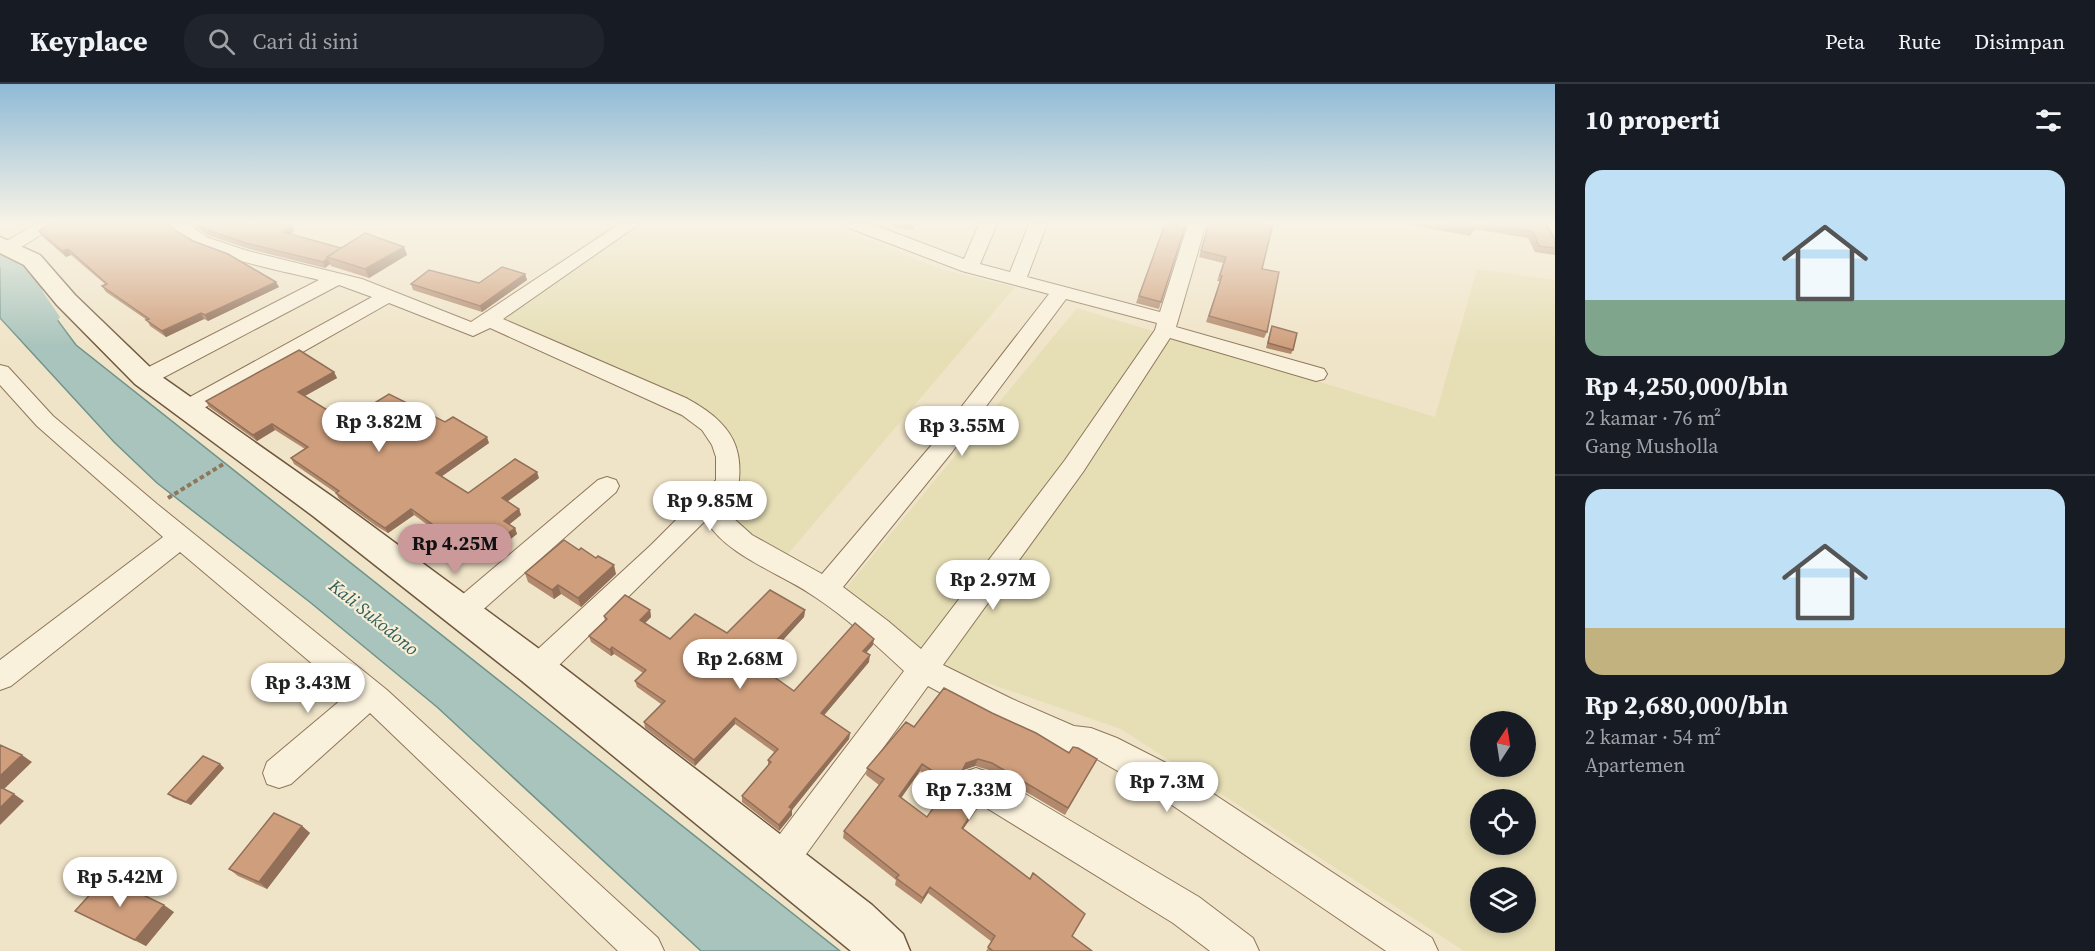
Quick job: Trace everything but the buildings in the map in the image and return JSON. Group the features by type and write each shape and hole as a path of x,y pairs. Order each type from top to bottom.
{"main road":[{"path":"36,264 66,300 145,378 325,508 536,669 855,922 886,951"}],"street":[{"path":"279,264 337,279 388,296 473,330 568,264"},
{"path":"962,264 1166,325 1317,374"},
{"path":"1016,279 1022,264"},
{"path":"779,863 1074,466 1166,325 1186,264"},
{"path":"145,378 337,279"},
{"path":"825,589 909,490 982,398 1034,324 1061,293"},
{"path":"187,408 388,296"},
{"path":"489,320 694,411 706,420 721,437 729,466 729,482 719,520 742,542 825,589 878,628 922,668 1001,710 1072,740 1090,742 1107,748 1156,775 1419,951"},
{"path":"0,372 45,421 369,694 636,948"},
{"path":"536,669 660,552 729,482"},
{"path":"460,613 607,486"},
{"path":"0,677 181,537"},
{"path":"279,772 369,694"},
{"path":"976,783 1186,910 1240,951"}],"path":[{"path":"169,498 231,459"}],"shaded area":[{"path":"559,264 929,264 1015,287 787,555 726,521 740,449 491,315"},
{"path":"1477,269 1555,280 1555,951 1464,951 1121,729 935,665 846,588 1077,308 1435,417"}],"water":[{"path":"0,264 12,264 19,268 76,345 840,951 701,951 437,707 311,603 157,483 114,442 0,318"}],"waterway":[{"name":"Kali Sukodono","path":"16,264 28,292 44,317"}]}
